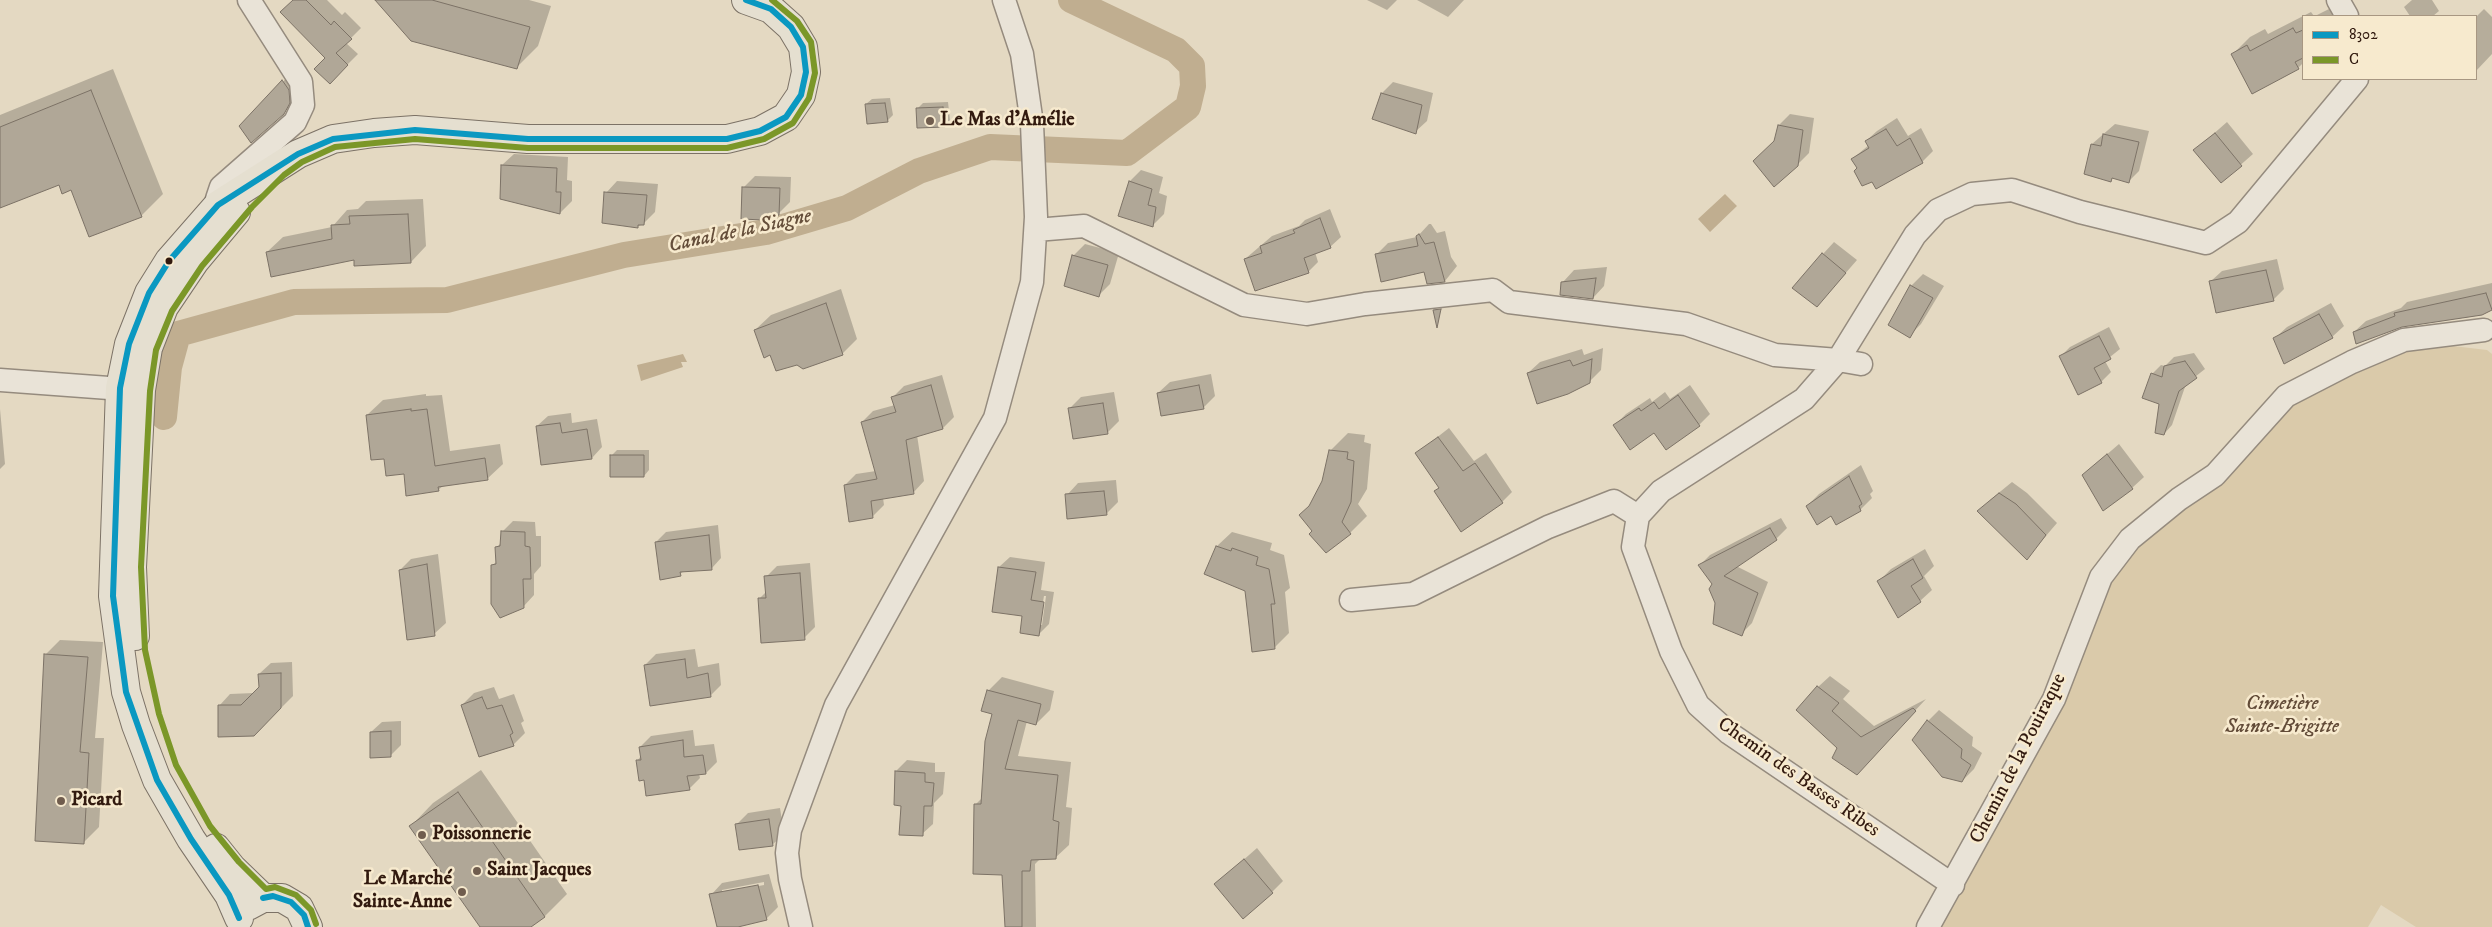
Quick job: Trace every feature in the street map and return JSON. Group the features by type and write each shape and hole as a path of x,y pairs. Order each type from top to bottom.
{"main road":[{"path":"263,898 232,868 203,831 168,769 150,716 136,651 132,567 129,344 148,293 169,261 223,213 298,154 333,139 415,130 528,139 727,139 760,131 786,117 801,95 806,72 803,47 791,27 771,10 746,0"},
{"path":"131,389 114,596 126,692 136,725 158,780 191,839 229,895 238,922"},
{"path":"238,922 249,905 263,898 273,896 291,902 304,915 308,927"}],"street":[{"path":"223,213 217,200 221,187 296,122 303,105 301,82 248,0"},
{"path":"801,927 787,853 790,830 836,705 995,418 1032,282 1036,205 1032,124 1022,54 1004,0"},
{"path":"2338,0 2346,15"},
{"path":"1351,600 1413,594 1548,527 1614,501 1638,516 1661,491 1804,400 1838,360 1915,235 1938,210 1972,194 2012,190 2080,212 2206,243 2238,222 2356,80"},
{"path":"1036,230 1084,226 1244,305 1307,314 1365,304 1493,290 1509,302 1686,324 1775,355 1838,360 1861,364"},
{"name":"Chemin de la Pouiraque","path":"1928,927 1953,885 2054,699 2101,577 2130,539 2179,499 2215,475 2286,396 2352,362 2404,340 2489,330"},
{"path":"0,380 131,389"},
{"name":"Chemin des Basses Ribes","path":"1638,516 1633,547 1671,651 1698,705 1729,733 1953,885"}],"green space":[{"name":"Cimetière Sainte-Brigitte","path":"2436,344 2487,350 2492,354 2492,927 2416,927 2381,905 2368,927 1938,927 2107,586 2128,559 2156,527 2290,403 2380,357"}],"shaded area":[{"path":"1725,194 1737,206 1710,232 1698,219"},
{"path":"683,354 687,362 681,362 683,367 641,381 637,365"}],"building":[{"path":"293,0 306,0 331,25 334,21 352,39 336,53 348,65 330,84 314,69 325,58 280,12"},
{"path":"375,0 432,0 530,27 517,69 411,41"},
{"path":"2293,28 2296,33 2302,30 2302,58 2295,62 2299,69 2252,94 2231,54 2247,45 2250,51"},
{"path":"282,80 289,90 290,103 284,114 251,143 239,126"},
{"path":"91,90 142,217 89,237 71,190 62,194 59,185 0,208 0,127"},
{"path":"1381,93 1422,105 1416,134 1372,119"},
{"path":"885,103 888,122 867,124 865,104"},
{"name":"Le Mas d'Amélie","path":"943,107 945,127 917,128 916,108"},
{"path":"1778,125 1803,130 1798,166 1774,187 1753,161 1774,141"},
{"path":"1886,129 1897,146 1910,138 1923,163 1876,189 1872,182 1862,186 1854,171 1857,168 1851,159 1869,148 1865,141"},
{"path":"2215,133 2242,166 2221,183 2193,150"},
{"path":"2103,134 2139,142 2129,183 2112,178 2111,182 2084,174 2091,144 2101,146"},
{"path":"501,165 557,168 556,192 561,192 560,214 500,199"},
{"path":"1129,181 1152,189 1148,205 1156,207 1153,227 1118,216"},
{"path":"742,187 780,188 779,215 764,220 741,219"},
{"path":"604,192 647,195 644,225 638,225 638,228 602,223"},
{"path":"408,214 411,263 354,266 354,260 271,277 266,252 332,239 331,225 350,224 349,216"},
{"path":"1320,218 1331,248 1304,258 1309,273 1255,291 1244,259 1262,253 1260,246 1295,233 1293,230"},
{"path":"1419,234 1425,244 1434,242 1445,282 1427,284 1424,272 1381,282 1375,254 1418,246 1416,236"},
{"path":"1822,253 1846,273 1817,307 1792,288"},
{"path":"1072,255 1108,265 1099,297 1064,286"},
{"path":"2266,270 2274,301 2216,313 2209,281"},
{"path":"1596,278 1593,299 1560,295 1561,282"},
{"path":"1910,285 1933,298 1910,338 1888,325"},
{"path":"2486,293 2492,310 2482,315 2402,327 2356,344 2353,332 2395,316 2394,313"},
{"path":"826,303 843,355 803,369 797,365 776,371 770,355 764,358 754,330"},
{"path":"1441,309 1437,328 1433,310"},
{"path":"2319,314 2333,338 2284,364 2273,338"},
{"path":"2099,336 2111,359 2094,368 2102,383 2078,395 2059,356"},
{"path":"1592,359 1590,383 1568,394 1537,404 1527,373 1570,360 1573,366"},
{"path":"2185,361 2197,378 2179,391 2164,435 2155,433 2159,404 2142,398 2151,373 2162,377 2164,366"},
{"path":"931,385 943,429 906,440 914,494 871,501 873,518 849,522 844,485 877,479 861,422 896,412 891,397"},
{"path":"1199,385 1204,409 1161,416 1157,393"},
{"path":"1678,395 1700,426 1666,450 1654,433 1630,450 1613,425 1639,408 1641,411 1654,402 1659,409"},
{"path":"1103,403 1108,434 1073,439 1068,408"},
{"path":"411,409 411,411 427,409 435,466 485,458 488,480 438,487 439,491 406,496 404,474 386,476 384,459 371,460 366,415"},
{"path":"560,423 562,433 587,429 592,459 541,465 536,426"},
{"path":"1438,437 1463,471 1475,463 1503,503 1461,532 1434,491 1439,488 1415,453"},
{"path":"1329,450 1348,452 1347,459 1354,461 1351,502 1342,522 1351,534 1326,553 1309,534 1312,531 1299,515 1309,506 1322,481"},
{"path":"2107,454 2133,489 2103,511 2082,475"},
{"path":"610,455 644,455 644,477 610,477"},
{"path":"1849,476 1862,504 1859,506 1861,511 1836,525 1831,516 1817,525 1806,506"},
{"path":"1104,491 1107,515 1067,519 1065,494"},
{"path":"1999,493 2016,504 2046,535 2027,560 1977,511"},
{"path":"1770,528 1777,540 1724,576 1758,593 1742,636 1713,624 1715,603 1709,589 1712,584 1698,565"},
{"path":"501,531 525,532 525,546 530,547 531,579 523,579 524,608 500,618 491,604 491,565 496,564 495,547 500,546"},
{"path":"709,535 712,570 680,572 681,576 660,580 655,542"},
{"path":"1216,546 1231,551 1232,548 1258,557 1256,565 1269,569 1275,604 1271,604 1275,649 1252,652 1245,591 1204,574"},
{"path":"1913,559 1923,578 1911,586 1921,602 1898,618 1877,581"},
{"path":"427,564 435,636 407,640 399,570"},
{"path":"998,567 1036,572 1031,600 1044,602 1039,636 1020,633 1022,616 992,612"},
{"path":"800,573 805,640 761,643 758,598 766,598 764,576"},
{"path":"44,654 88,657 80,752 89,753 84,844 35,841"},
{"path":"685,659 687,678 708,673 711,697 650,706 644,665"},
{"path":"281,673 281,708 254,736 218,737 218,705 241,705 259,687 258,674"},
{"path":"1817,686 1839,703 1832,711 1861,737 1913,708 1916,711 1857,775 1832,758 1837,748 1796,710"},
{"path":"987,690 1041,704 1036,725 1018,720 1005,769 1058,775 1053,820 1059,822 1056,859 1031,860 1030,871 1022,871 1022,927 1005,927 1002,875 973,874 974,804 981,804 985,741 992,714 981,711"},
{"path":"482,697 487,709 502,705 513,733 510,735 514,746 479,757 461,705"},
{"path":"1927,720 1962,749 1961,758 1971,765 1962,782 1942,777 1912,740"},
{"path":"391,731 391,757 370,758 370,732"},
{"path":"683,740 684,757 703,755 706,774 687,776 690,790 646,796 644,780 639,781 636,760 641,760 639,747"},
{"path":"895,771 925,773 925,782 934,783 932,806 924,806 923,836 899,835 901,806 894,805"},
{"name":"Saint Jacques","path":"458,792 545,917 531,927 480,927 409,826"},
{"path":"769,819 773,846 739,850 735,824"},
{"path":"1244,859 1273,893 1243,919 1214,884"},
{"path":"758,885 767,920 738,927 717,927 709,894"}],"waterway":[{"name":"Canal de la Siagne","path":"164,417 169,367 178,334 294,302 447,300 624,255 766,232 847,208 919,171 990,147 1127,153 1188,107 1193,86 1192,66 1176,50 1071,0"}],"transit line":[{"name":"8302","path":"239,918 229,895 191,839 157,780 126,692 113,596 120,388 129,344 149,293 169,261 218,205 298,154 333,139 415,130 528,139 727,139 760,131 786,117 801,95 806,72 803,47 791,27 771,9 746,0"},
{"name":"C","path":"316,924 311,910 296,895 275,887 266,889 239,862 210,826 176,765 159,714 145,650 141,567 150,391 156,350 172,311 202,266 252,207 284,175 302,162 335,147 415,139 528,148 727,148 764,139 793,123 809,98 815,73 811,42 797,21 772,0"},
{"name":"8302","path":"263,898 273,896 291,902 304,915 308,927"}],"place":[{"name":"Le Mas d'Amélie","path":"930,121"},
{"name":"Picard","path":"61,801"},
{"name":"Poissonnerie","path":"422,835"},
{"name":"Saint Jacques","path":"477,871"},
{"name":"Le Marché Sainte-Anne","path":"462,892"}]}
